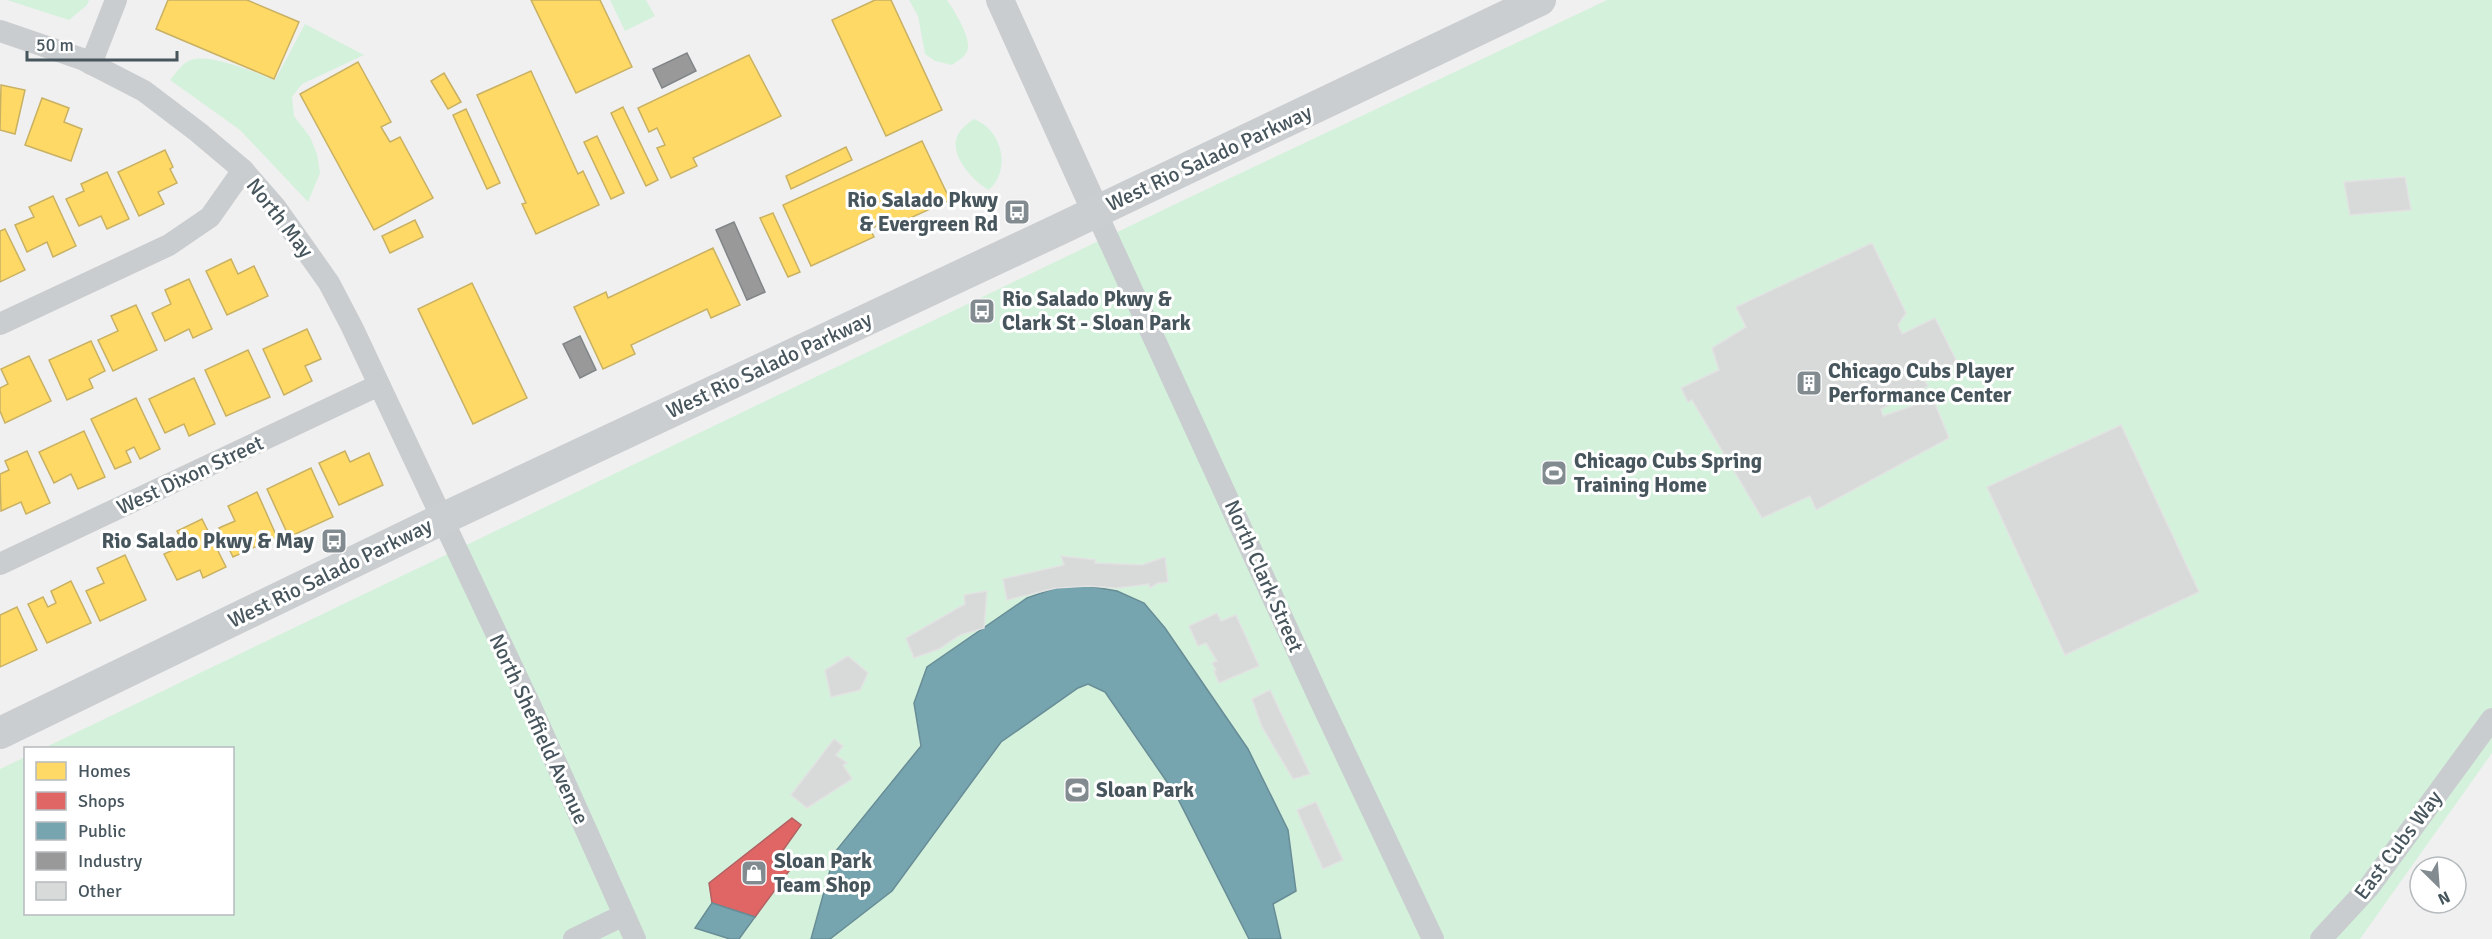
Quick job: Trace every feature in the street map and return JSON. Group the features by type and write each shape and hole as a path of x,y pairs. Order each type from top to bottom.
{"main road":[{"name":"West Rio Salado Parkway","path":"0,733 442,519 1096,212 1540,0"}],"street":[{"path":"91,64 116,0"},
{"path":"1000,0 1096,212"},
{"name":"North May","path":"0,31 91,64 144,91 243,170 276,208 329,283 380,385 442,519"},
{"path":"0,324 169,245 210,217 243,170"},
{"name":"North Clark Street","path":"1096,212 1319,698 1433,939"},
{"name":"West Dixon Street","path":"0,564 380,385"},
{"name":"North Sheffield Avenue","path":"442,519 530,705 635,939"},
{"name":"East Cubs Way","path":"2321,939 2369,887 2492,719"},
{"path":"574,939 624,915"}],"green space":[{"path":"7,0 89,0 87,5 69,20"},
{"path":"610,0 646,0 655,16 625,31"},
{"path":"909,0 947,0 967,37 968,48 962,58 952,65 935,61 925,54 918,16"},
{"name":"Chicago Cubs Spring Training Home","path":"1607,0 2492,0 2492,753 2420,855 2408,855 2408,871 2360,939 0,939 0,769 24,757 24,915 234,915 234,747 46,747 1188,198"},
{"path":"305,24 364,55 302,84 292,97 294,116 310,137 317,154 320,173 308,202 240,130 170,80 185,63 191,60 210,59 275,80"},
{"path":"974,119 984,124 991,132 1001,151 1000,172 989,190 977,182 957,154 956,140 959,133"}],"building: Homes":[{"path":"168,0 247,0 299,22 274,79 156,29"},
{"path":"531,0 600,0 632,67 576,93"},
{"path":"875,0 891,0 942,110 886,136 832,20"},
{"path":"749,55 781,116 693,158 697,166 671,178 657,148 665,145 657,128 649,132 638,108"},
{"path":"358,62 391,122 381,127 390,142 400,137 433,198 374,230 300,94"},
{"path":"531,71 578,174 583,171 599,205 536,234 522,204 526,203 477,95"},
{"path":"444,73 461,102 448,109 431,81"},
{"path":"1,85 25,90 15,134 0,130"},
{"path":"42,98 69,108 64,122 82,129 71,161 25,145"},
{"path":"623,107 658,180 646,186 611,113"},
{"path":"466,109 500,183 487,189 453,115"},
{"path":"597,136 624,193 611,199 584,142"},
{"path":"922,141 950,200 886,229 883,223 870,229 874,237 811,266 783,205"},
{"path":"846,147 852,160 791,189 786,176"},
{"path":"165,150 177,183 158,192 164,204 139,216 118,172"},
{"path":"107,172 129,219 107,229 101,216 79,226 66,199 84,191 81,184"},
{"path":"53,196 76,246 53,257 47,242 27,252 15,225 34,217 29,207"},
{"path":"773,213 800,272 788,277 760,218"},
{"path":"415,220 423,237 390,253 382,236"},
{"path":"5,229 25,270 0,282 0,231"},
{"path":"713,248 740,305 711,318 707,309 631,345 635,354 603,369 574,307 606,292 608,298"},
{"path":"231,259 238,274 254,266 268,296 227,315 206,271"},
{"path":"189,279 212,329 193,338 189,329 165,341 152,313 171,304 165,290"},
{"path":"472,283 527,398 473,424 418,309"},
{"path":"136,305 157,350 113,371 98,340 118,331 111,316"},
{"path":"307,329 321,359 305,366 312,381 284,395 263,349"},
{"path":"91,341 105,371 89,379 93,388 67,400 49,360"},
{"path":"248,350 270,397 226,416 205,370"},
{"path":"29,356 51,401 5,423 0,411 0,388 8,384 1,369"},
{"path":"194,378 215,424 189,436 184,424 165,433 149,399"},
{"path":"136,398 160,449 140,459 134,447 126,451 131,462 115,469 91,419"},
{"path":"84,431 105,477 78,489 71,474 54,483 39,452"},
{"path":"27,451 50,503 26,514 21,502 1,511 0,474 9,470 5,461"},
{"path":"345,451 350,462 369,453 383,485 339,505 319,463"},
{"path":"311,468 333,517 289,537 267,489"},
{"path":"257,492 277,537 233,557 219,528 235,521 228,506"},
{"path":"202,519 226,567 203,578 200,570 177,580 164,554 184,545 177,531"},
{"path":"125,555 146,600 100,621 86,591 104,583 97,568"},
{"path":"71,581 91,623 47,643 28,604 43,597 48,607 56,603 51,591"},
{"path":"17,607 37,650 0,667 0,615"}],"building: Shops":[{"name":"Sloan Park Team Shop","path":"792,818 801,825 781,853 795,863 755,917 712,903 709,883"}],"building: Public":[{"path":"1088,586 1117,591 1144,603 1165,628 1248,749 1288,830 1296,891 1273,904 1281,939 1249,939 1176,795 1105,692 1088,684 1078,688 1001,742 892,891 830,939 811,939 835,852 921,746 914,703 927,667 1027,598 1056,588"},
{"path":"712,903 755,917 739,939 730,939 695,928"}],"building: Industry":[{"path":"687,53 696,71 662,88 653,69"},
{"path":"734,222 765,292 747,300 716,230"},
{"path":"580,336 596,370 580,378 563,344"}],"building: Other":[{"path":"2405,177 2411,210 2350,215 2344,182"},
{"name":"Chicago Cubs Player Performance Center","path":"1872,243 1906,313 1898,325 1902,334 1935,318 1957,362 1923,379 1928,386 1881,409 1883,416 1933,399 1949,438 1816,510 1810,496 1762,518 1692,400 1688,402 1681,388 1719,370 1712,348 1746,327 1736,307"},
{"path":"2121,425 2199,592 2065,655 1987,487"},
{"path":"1061,556 1096,560 1095,563 1142,565 1165,557 1168,582 1158,583 1150,588 1149,584 1117,588 1088,586 1056,588 1007,600 1003,579 1064,565"},
{"path":"987,591 984,628 960,635 939,649 914,658 906,638 965,604 964,595"},
{"path":"1217,613 1221,621 1236,615 1259,666 1219,683 1212,663 1217,661 1206,643 1198,646 1189,626"},
{"path":"848,656 868,673 860,690 831,697 825,670"},
{"path":"1270,690 1310,774 1293,779 1262,727 1252,699"},
{"path":"834,739 843,746 836,755 847,763 843,765 852,779 807,808 791,795"},
{"path":"1316,802 1343,860 1323,869 1297,810"}],"place":[{"name":"Rio Salado Pkwy & Evergreen Rd","path":"1017,212"},
{"name":"Rio Salado Pkwy & Clark St - Sloan Park","path":"982,311"},
{"name":"Chicago Cubs Player Performance Center","path":"1809,383"},
{"name":"Chicago Cubs Spring Training Home","path":"1554,473"},
{"name":"Rio Salado Pkwy & May","path":"334,541"},
{"name":"Sloan Park","path":"1077,790"},
{"name":"Sloan Park Team Shop","path":"754,873"}]}
